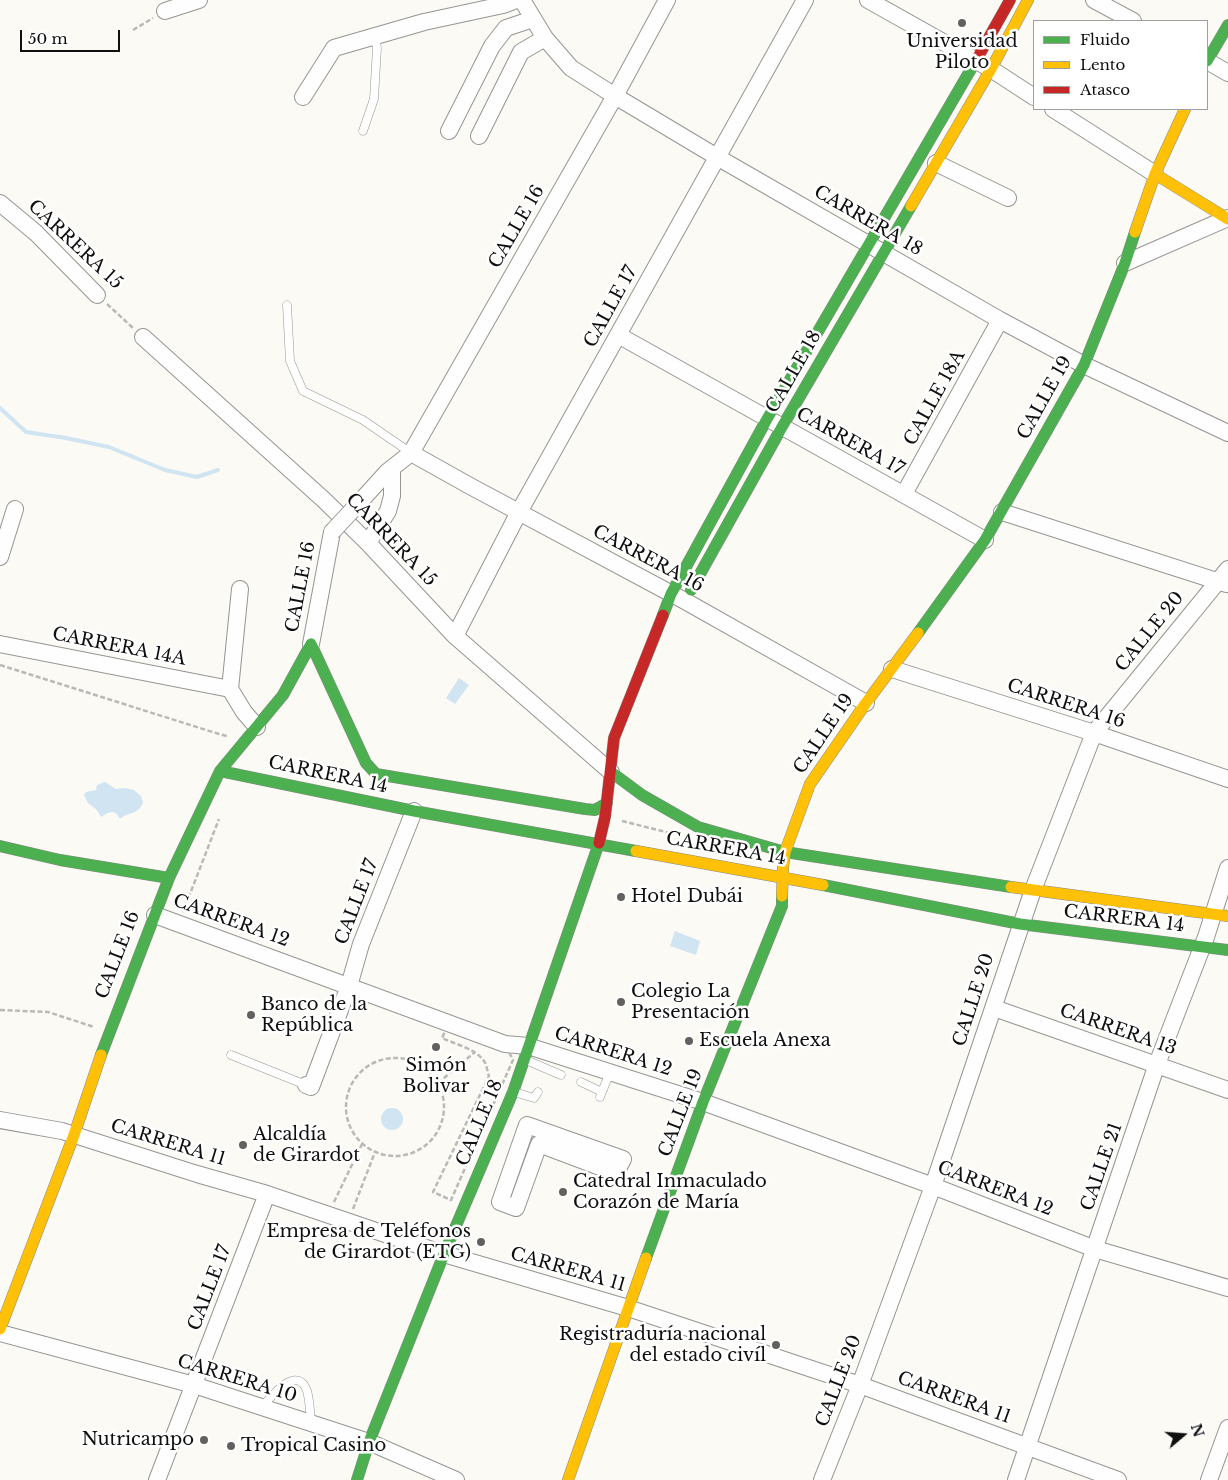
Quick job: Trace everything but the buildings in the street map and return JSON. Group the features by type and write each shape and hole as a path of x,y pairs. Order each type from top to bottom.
{"street":[{"path":"165,11 199,0"},
{"path":"303,97 334,48 424,22 503,5 516,0"},
{"name":"CARRERA 18","path":"522,0 545,38 571,68 615,96 1000,320 1084,365 1227,432"},
{"name":"CALLE 16","path":"0,1331 74,1135 103,1050 169,878 220,771 283,695 311,644 332,532 392,468 411,452 615,96 667,0"},
{"name":"CALLE 17","path":"455,636 520,512 805,0"},
{"path":"868,0 984,65 1033,95"},
{"name":"CALLE 18","path":"679,602 936,163 984,65 1010,0"},
{"name":"CALLE 18","path":"357,1480 369,1442 444,1254 513,1092 599,844 607,804 614,738 767,419 870,245 984,65 1028,0"},
{"path":"1094,0 1131,20"},
{"path":"449,131 492,46 506,28 533,19"},
{"path":"1208,59 1228,25"},
{"path":"479,136 521,52 545,38"},
{"path":"1208,62 1228,73"},
{"path":"1055,110 1228,218"},
{"name":"CALLE 19","path":"568,1480 703,1102 782,906 782,878 786,852 810,784 866,703 985,540 1084,365 1125,263 1155,174 1185,110"},
{"path":"936,163 1008,198"},
{"name":"CARRERA 15","path":"0,203 36,233 97,295"},
{"path":"1125,263 1228,218"},
{"name":"CALLE 18A","path":"904,494 1000,320"},
{"name":"CARRERA 17","path":"618,335 985,540"},
{"name":"CARRERA 15","path":"142,338 324,500 455,636 611,772"},
{"name":"CARRERA 16","path":"411,452 679,602 866,703"},
{"path":"368,544 388,510 392,496 392,468"},
{"path":"0,557 15,509"},
{"path":"1002,512 1224,579"},
{"name":"CALLE 20","path":"822,1480 860,1384 933,1186 994,1008 1020,924 1094,733 1224,579"},
{"path":"240,590 230,689 244,712 257,727"},
{"name":"CARRERA 14A","path":"0,644 230,689"},
{"name":"CARRERA 14","path":"311,644 366,764 376,774 585,809 595,810 607,804"},
{"name":"CARRERA 16","path":"892,669 1094,733 1228,779"},
{"name":"CALLE 18","path":"611,772 624,743"},
{"name":"CARRERA 14","path":"220,771 414,811 782,878 1020,924 1228,950"},
{"name":"CARRERA 14","path":"611,772 642,795 698,827 786,852 1033,890 1221,915"},
{"name":"CALLE 17","path":"306,1085 311,1087 349,986 361,944 414,811"},
{"name":"CARRERA 12","path":"0,846 60,860 169,878"},
{"name":"CALLE 21","path":"1016,1480 1157,1064 1202,947 1221,915 1228,868"},
{"name":"CARRERA 12","path":"155,915 526,1053 610,1072 703,1102 933,1186 1095,1249 1228,1288"},
{"name":"CARRERA 13","path":"994,1008 1228,1090"},
{"name":"CARRERA 11","path":"0,1120 57,1130 74,1135 267,1194 444,1254 628,1308 860,1384 1118,1480"},
{"path":"526,1125 623,1159 616,1173 539,1144 516,1208 500,1202 526,1125"},
{"name":"CALLE 17","path":"158,1480 267,1194"},
{"name":"CARRERA 10","path":"0,1331 194,1385 311,1423 369,1442 456,1480"},
{"path":"1209,1480 1228,1428"}],"lane":[{"path":"363,131 374,99 376,36"},
{"path":"287,305 290,361 303,391 363,420 411,452"},
{"path":"526,1053 545,1072 561,1075"},
{"path":"231,1055 306,1085"},
{"path":"581,1082 601,1095 610,1072"},
{"path":"513,1092 534,1098 538,1092"},
{"path":"262,1407 288,1381 301,1382 307,1389 311,1423"}],"path":[{"name":"CARRERA 15","path":"97,295 121,316"},
{"path":"0,665 227,736"},
{"path":"183,912 221,812"},
{"path":"0,1010 48,1012 96,1028"},
{"path":"446,1028 509,1052 512,1063 451,1200 433,1192 489,1076 486,1063 475,1052 442,1038 446,1028"},
{"path":"438,1083 475,1052"},
{"path":"387,1059 407,1060 425,1068 438,1083 444,1100 441,1126 431,1141 418,1152 400,1156 383,1155 375,1152 355,1136 347,1118 347,1098 355,1079 369,1066 387,1059"},
{"path":"328,1214 362,1143"},
{"path":"349,1222 375,1152"}],"water":[{"path":"459,678 469,685 455,704 446,698"},
{"path":"105,782 116,789 134,790 141,796 143,802 139,809 120,819 113,812 101,817 97,810 88,803 84,795 86,792 96,790 97,785"},
{"path":"675,931 700,941 696,955 670,946"},
{"path":"392,1108 400,1111 403,1119 400,1127 392,1130 384,1127 381,1119 384,1111"}],"waterway":[{"path":"0,408 26,432 109,447 165,470 197,477 218,470"}],"traffic: fast":[{"path":"1208,59 1228,25"},
{"path":"663,615 671,594 767,419 978,57"},
{"path":"691,590 782,427 911,206"},
{"path":"918,633 985,540 1084,365 1125,263 1135,232"},
{"path":"311,644 366,763 376,774 585,809 595,810 607,803"},
{"path":"101,1055 169,878 220,771 283,695 311,644"},
{"path":"220,771 414,811 636,851"},
{"path":"611,772 642,795 698,827 785,852 1011,887"},
{"path":"357,1480 369,1442 444,1254 513,1092 599,843"},
{"path":"0,846 60,860 169,878"},
{"path":"823,885 1020,924 1228,950"},
{"path":"646,1258 703,1102 782,906 782,896"}],"traffic: slow":[{"path":"911,206 991,69 1028,0"},
{"path":"1135,232 1155,174 1185,110"},
{"path":"1155,174 1228,219"},
{"path":"782,896 785,852 810,784 866,703 918,633"},
{"path":"636,851 823,885"},
{"path":"1011,887 1228,916"},
{"path":"0,1329 74,1135 101,1055"},
{"path":"568,1480 646,1258"}],"traffic: jam":[{"path":"978,57 1010,0"},
{"path":"599,843 605,817 614,738 663,615"}],"place":[{"name":"Universidad Piloto","path":"962,23"},
{"name":"Hotel Dubái","path":"621,897"},
{"name":"Colegio La Presentación","path":"621,1002"},
{"name":"Banco de la República","path":"251,1015"},
{"name":"Escuela Anexa","path":"689,1041"},
{"name":"Simón Bolivar","path":"436,1047"},
{"name":"Alcaldía de Girardot","path":"243,1145"},
{"name":"Catedral Inmaculado Corazón de María","path":"563,1192"},
{"name":"Empresa de Teléfonos de Girardot (ETG)","path":"481,1242"},
{"name":"Registraduría nacional del estado civíl","path":"776,1345"},
{"name":"Nutricampo","path":"204,1440"},
{"name":"Tropical Casino","path":"231,1446"}]}
